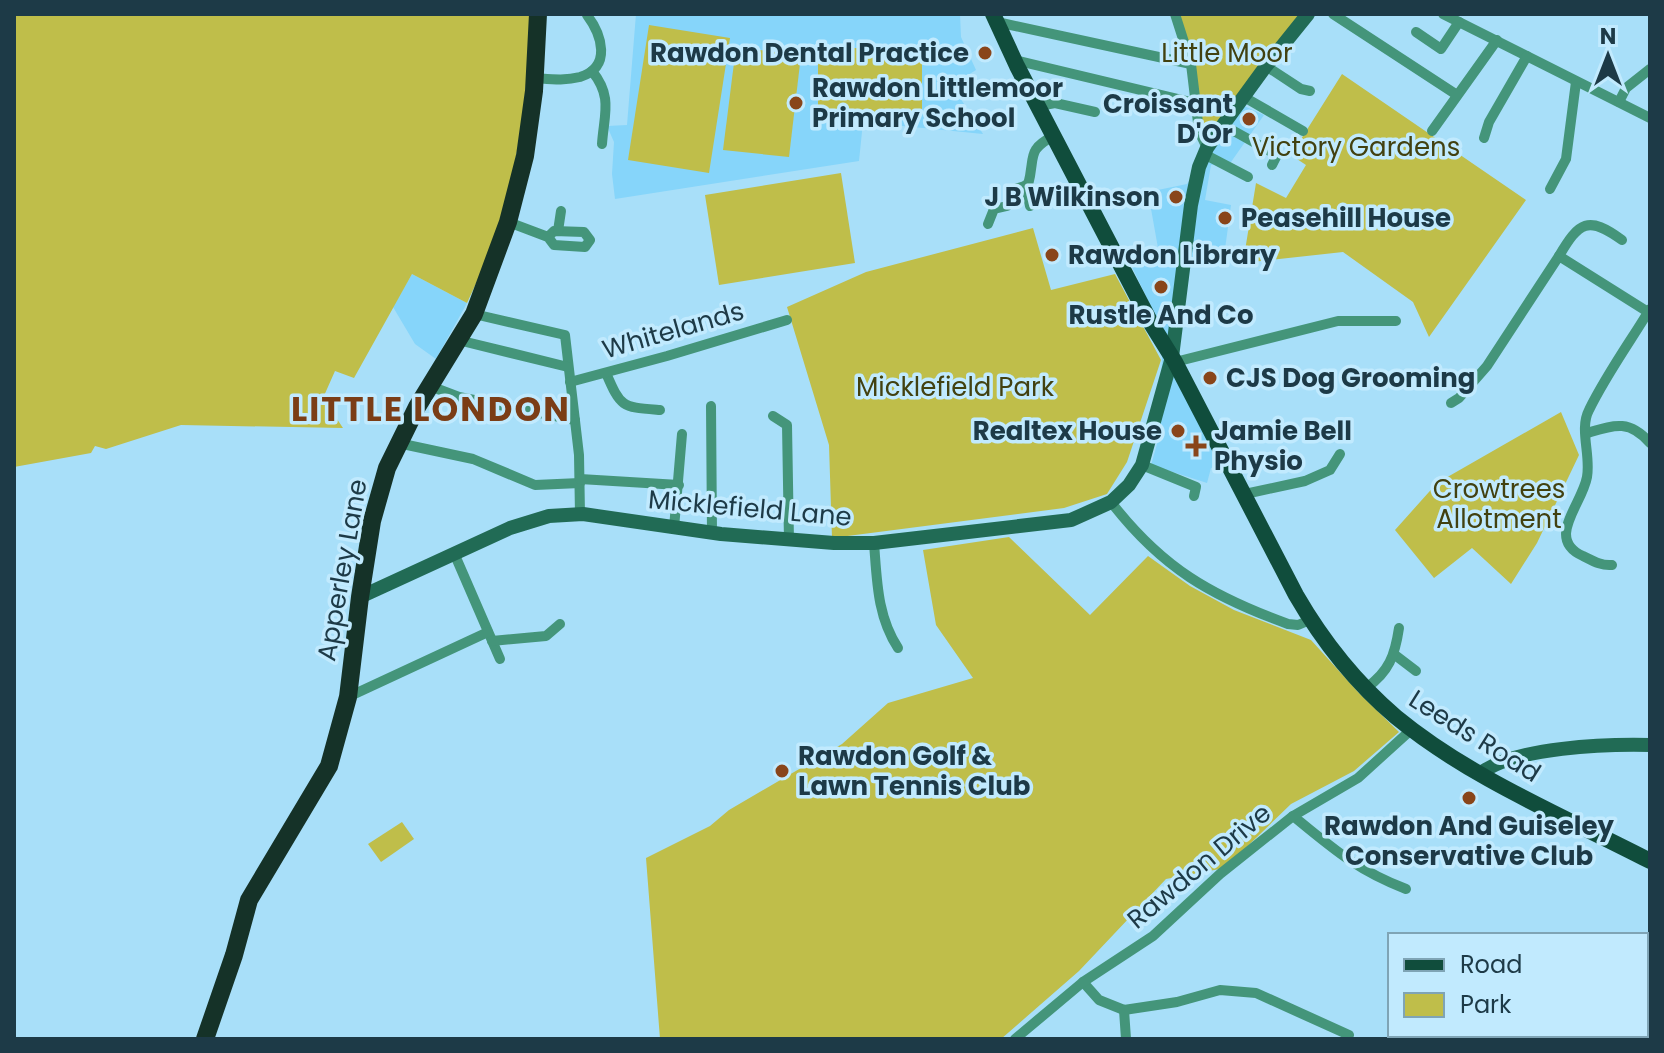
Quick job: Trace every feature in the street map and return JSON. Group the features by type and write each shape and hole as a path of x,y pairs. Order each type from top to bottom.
{"highway":[{"name":"Apperley Lane","path":"205,1039 249,900 329,766 348,697 357,616 379,493 398,443 474,314 508,222 525,156 535,78 538,14"}],"main road":[{"path":"1206,151 1266,66 1308,14"},
{"name":"Leeds Road","path":"995,18 1152,325 1174,359 1310,620 1350,671 1412,729 1481,773 1650,861"},
{"name":"Micklefield Lane","path":"360,597 529,521 580,514 789,541 874,543 1071,520 1111,502 1129,485 1142,465 1174,359 1191,205 1206,151"},
{"path":"1163,394 1176,389 1191,392"},
{"name":"Micklefield Lane","path":"357,616 378,589"},
{"path":"1481,773 1493,764 1560,749 1613,744 1650,745"}],"street":[{"path":"1175,14 1191,64 1199,131 1206,151 1248,177"},
{"path":"1333,14 1457,95"},
{"path":"1443,14 1650,118"},
{"path":"535,78 563,80 580,77 600,62 598,31 587,15"},
{"path":"995,18 1191,64"},
{"path":"1416,32 1441,49 1459,22"},
{"path":"1432,131 1497,40"},
{"path":"1484,138 1489,122 1527,56"},
{"path":"1014,60 1195,103"},
{"path":"1266,66 1301,89 1310,91"},
{"path":"1619,102 1626,88 1650,69"},
{"path":"592,71 601,85 608,107 602,144"},
{"path":"1550,189 1566,159 1576,82"},
{"path":"1244,97 1303,131"},
{"path":"1039,106 1055,103 1095,112"},
{"path":"1223,125 1277,155 1272,165"},
{"path":"1030,206 1026,185 1032,169 1033,152 1038,144 1055,135"},
{"path":"988,224 994,209 1007,206 1015,189 1026,185"},
{"path":"508,222 553,234 561,211"},
{"path":"1451,403 1487,366 1572,234 1580,227 1592,224 1605,228 1622,240"},
{"path":"1559,256 1649,310 1589,409 1585,420 1588,475 1580,501 1566,528 1565,540 1572,551 1604,566 1612,565"},
{"path":"474,314 565,335 575,420 580,514"},
{"name":"Whitelands","path":"570,382 787,320"},
{"path":"1174,359 1338,321 1396,321"},
{"path":"458,340 568,367"},
{"path":"606,373 617,400 631,408 660,410"},
{"path":"430,386 459,397 575,420"},
{"path":"711,406 712,533"},
{"path":"773,416 787,425 789,541"},
{"path":"1587,433 1606,427 1630,427 1639,431 1650,443"},
{"path":"674,528 682,434"},
{"path":"398,443 473,459 535,485 580,481 679,485"},
{"path":"1245,494 1317,476 1330,470 1340,454"},
{"path":"1142,465 1196,487 1194,496"},
{"path":"1111,502 1158,555 1193,580 1234,602 1288,624 1298,625 1310,620"},
{"path":"874,543 882,614 887,632 898,648"},
{"path":"454,553 500,659"},
{"path":"348,697 490,637 546,636 560,624"},
{"path":"1366,688 1382,677 1395,655 1399,628"},
{"path":"1395,655 1416,671"},
{"name":"Rawdon Drive","path":"1015,1039 1083,982 1153,936 1220,874 1293,816 1358,778 1412,729"},
{"path":"1293,816 1346,860 1379,879 1406,889"},
{"path":"1083,982 1099,1000 1124,1010 1177,1002 1220,990 1256,993 1349,1035"},
{"path":"1124,1010 1126,1039"}],"shaded area":[{"name":"Rawdon Littlemoor Primary School","path":"636,14 960,14 961,37 976,70 952,85 983,134 863,122 859,161 615,199 612,174 614,142 607,126 627,125"},
{"path":"1242,105 1264,115 1231,162 1211,165 1205,200 1231,205 1223,264 1191,262 1175,369 1221,465 1211,468 1207,483 1151,465 1159,437 1163,331 1131,265 1158,248 1148,192 1187,184"},
{"path":"412,274 467,303 436,359 415,344 393,307"}],"green space":[{"path":"14,14 533,14 522,122 506,203 495,238 467,303 412,274 354,378 335,371 323,398 343,428 181,425 106,449 95,446 91,453 14,467"},
{"name":"Little Moor","path":"1175,14 1310,14 1207,148"},
{"path":"649,25 730,38 709,173 628,160"},
{"path":"736,47 801,55 789,157 723,150"},
{"path":"818,48 922,48 922,114 818,114"},
{"name":"Victory Gardens","path":"1342,74 1526,200 1429,337 1413,302 1343,252 1243,263 1256,183 1286,198 1306,165 1291,155"},
{"path":"841,173 855,263 719,285 705,195"},
{"name":"Micklefield Park","path":"1033,228 1051,290 1115,274 1161,360 1127,462 1107,494 1064,508 832,538 829,445 787,307 866,272"},
{"name":"Crowtrees Allotment","path":"1561,412 1579,455 1537,543 1511,584 1472,548 1434,578 1395,530 1437,483"},
{"path":"1009,537 1090,615 1148,556 1190,586 1234,610 1311,640 1399,732 1354,771 1291,804 1225,868 1166,879 1079,971 1001,1039 660,1039 646,858 710,826 729,810 842,744 888,703 973,678 936,625 923,550"},
{"path":"402,822 414,839 381,862 368,844"}],"place":[{"name":"Rawdon Dental Practice","path":"985,53"},
{"name":"Rawdon Littlemoor Primary School","path":"796,103"},
{"name":"Croissant D'Or","path":"1249,119"},
{"name":"J B Wilkinson","path":"1176,197"},
{"name":"Peasehill House","path":"1225,218"},
{"name":"Rawdon Library","path":"1052,255"},
{"name":"Rustle And Co","path":"1161,287"},
{"name":"CJS Dog Grooming","path":"1210,378"},
{"name":"Realtex House","path":"1178,431"},
{"name":"Jamie Bell Physio","path":"1196,446"},
{"name":"Rawdon Golf & Lawn Tennis Club","path":"782,771"},
{"name":"Rawdon And Guiseley Conservative Club","path":"1469,798"}],"district":[{"name":"LITTLE LONDON","path":"431,409"}]}
